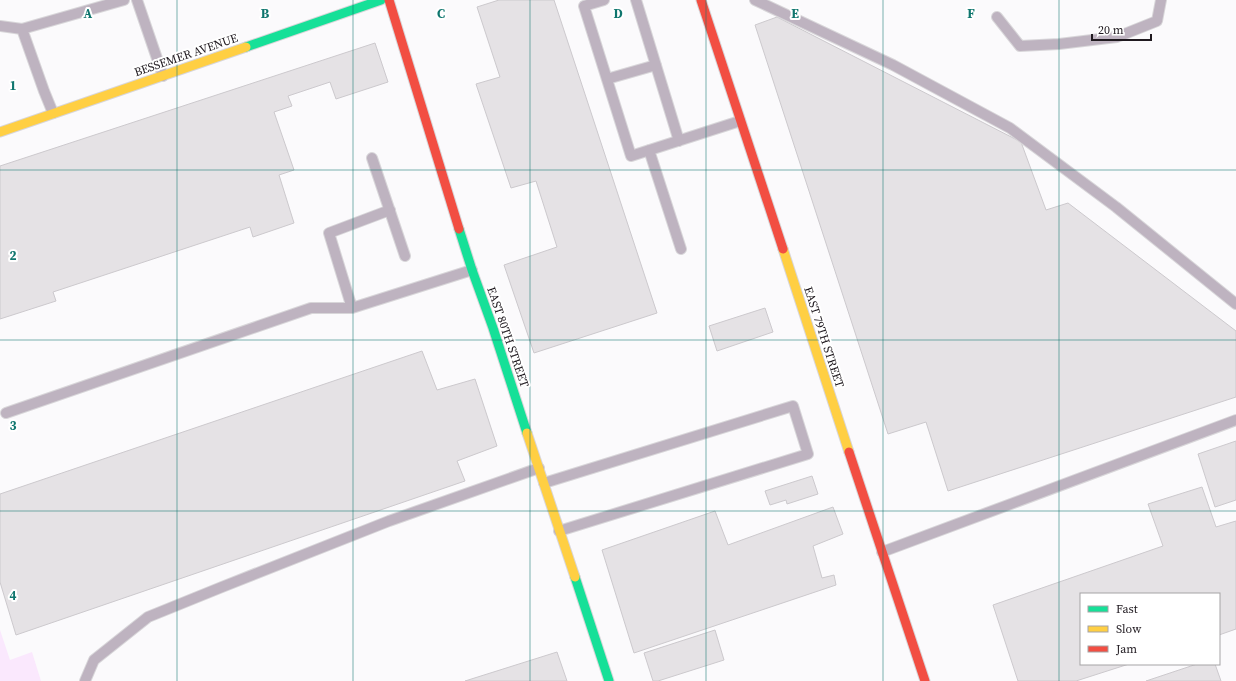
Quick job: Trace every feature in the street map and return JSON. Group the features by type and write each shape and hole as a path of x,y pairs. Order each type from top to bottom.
{"street":[{"name":"BESSEMER AVENUE","path":"0,132 381,0"},
{"name":"EAST 80TH STREET","path":"389,0 472,270 493,328 609,681"},
{"name":"EAST 79TH STREET","path":"701,0 925,681"}],"lane":[{"path":"0,26 22,29 124,0"},
{"path":"137,0 163,76"},
{"path":"604,0 584,6 631,156 740,121"},
{"path":"636,0 679,141"},
{"path":"755,0 893,65 1010,128 1116,206 1236,304"},
{"path":"997,17 1020,46 1059,44 1117,37 1158,21 1161,0"},
{"path":"22,29 53,114"},
{"path":"607,80 656,65"},
{"path":"649,150 681,249"},
{"path":"372,158 405,256"},
{"path":"352,308 329,233 390,210"},
{"path":"6,413 310,308 352,308 472,270"},
{"path":"544,483 793,406 808,454 559,531"},
{"path":"882,552 1236,420"},
{"path":"85,681 94,660 148,617 389,521 539,468"}],"shaded area":[{"path":"0,630 10,660 32,652 41,681 0,681"}],"building":[{"path":"499,0 554,0 657,313 534,353 504,265 557,247 536,181 511,188 476,84 500,77 477,7"},
{"path":"777,17 1021,142 1046,210 1068,203 1236,331 1236,397 948,491 926,422 888,434 755,25"},
{"path":"375,43 388,82 336,99 330,82 288,96 292,106 274,112 294,170 279,175 294,223 253,237 250,227 53,292 56,301 0,319 0,166"},
{"path":"765,308 773,332 717,351 709,326"},
{"path":"422,351 437,390 475,379 497,446 457,461 465,481 16,635 0,582 0,494"},
{"path":"1236,441 1236,500 1215,507 1198,454"},
{"path":"812,476 818,494 787,504 786,500 770,505 765,491"},
{"path":"1202,487 1216,527 1236,521 1236,629 1220,635 1220,593 1080,593 1080,665 1126,665 1076,681 1018,681 993,605 1163,546 1148,504"},
{"path":"833,507 843,534 813,546 822,578 834,575 836,585 634,653 602,550 715,511 728,545"},
{"path":"715,630 724,660 658,681 653,681 644,653"},
{"path":"557,652 567,681 465,681"},
{"path":"1194,665 1215,665 1221,681 1146,681"}],"traffic: fast":[{"path":"246,47 381,0"},
{"path":"459,229 527,433"},
{"path":"575,577 609,681"}],"traffic: slow":[{"path":"0,132 246,47"},
{"path":"783,249 849,452"},
{"path":"527,433 575,577"}],"traffic: jam":[{"path":"389,0 459,229"},
{"path":"701,0 783,249"},
{"path":"849,452 925,681"}]}
